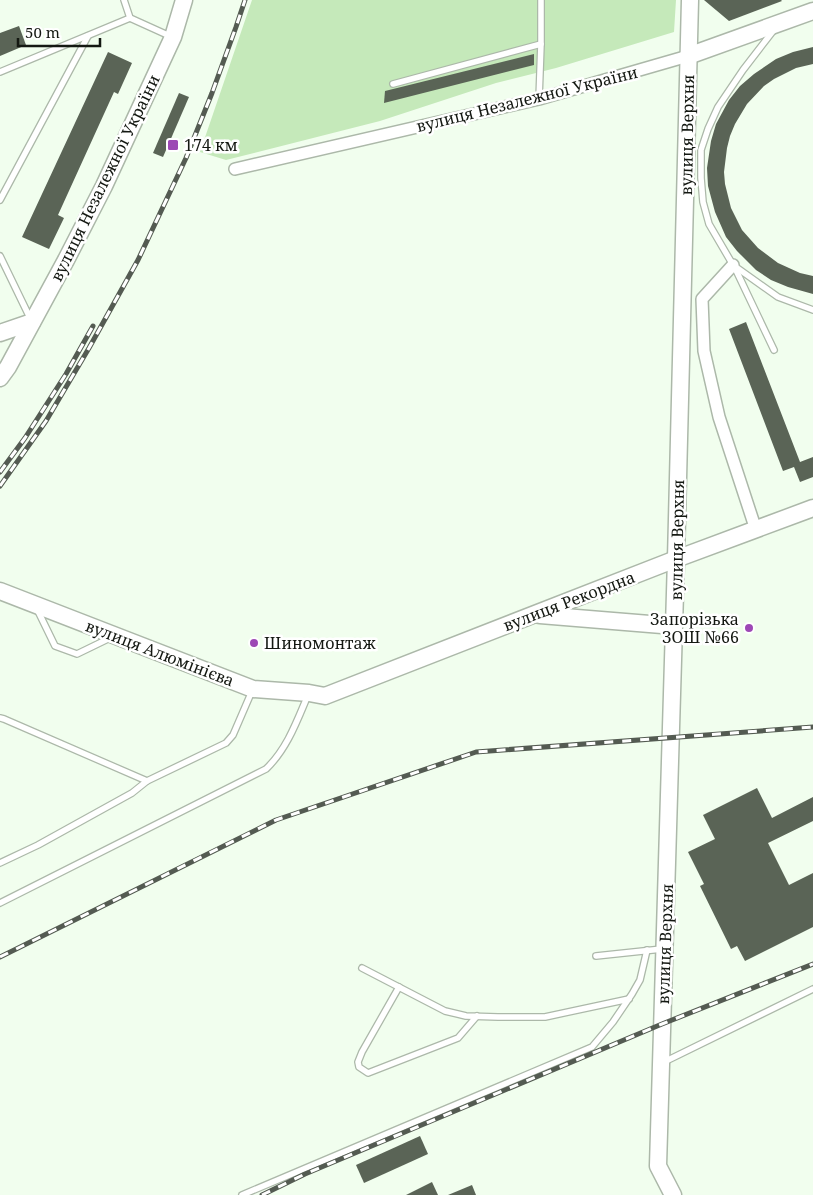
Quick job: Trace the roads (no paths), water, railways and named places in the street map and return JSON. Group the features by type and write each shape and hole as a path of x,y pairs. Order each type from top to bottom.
{"street":[{"name":"вулиця Незалежної України","path":"32,322 104,186 173,37 184,0"},
{"name":"вулиця Верхня","path":"674,1195 658,1166 690,0"},
{"name":"вулиця Незалежної України","path":"236,169 539,99 688,56 813,11"},
{"path":"733,264 702,299 704,351 720,417 756,530"},
{"path":"0,334 32,322"},
{"path":"0,378 32,322"},
{"name":"вулиця Рекордна","path":"317,694 535,614 813,508"},
{"name":"вулиця Алюмінієва","path":"2,595 35,605 253,689 317,694"},
{"path":"535,614 674,626"}],"lane":[{"path":"124,0 130,18"},
{"path":"539,99 541,0"},
{"path":"0,72 130,18 173,37"},
{"path":"774,350 733,264 709,224 702,194 701,150 718,107 743,70 779,23"},
{"path":"0,200 88,36"},
{"path":"393,84 541,44"},
{"path":"0,256 32,322"},
{"path":"733,264 778,296 813,310"},
{"path":"35,605 55,646 62,649 76,654 115,636"},
{"path":"0,863 38,846 132,793 147,781 226,742 233,736 253,689"},
{"path":"0,902 266,769 276,760 317,694"},
{"path":"0,718 147,781"},
{"path":"596,956 664,948"},
{"path":"242,1195 592,1047 613,1022 640,980 647,950"},
{"path":"362,968 445,1010 466,1016 498,1018 545,1017 628,999"},
{"path":"399,986 358,1062 359,1067 368,1073 458,1038 477,1016"},
{"path":"661,1064 813,989"}],"railway":[{"path":"0,486 46,421 138,260 186,158 212,93 245,0"},
{"path":"0,472 25,438 66,374 93,326"},
{"path":"0,957 276,820 476,752 813,727"},
{"path":"262,1195 305,1174 662,1024 813,964"}],"place":[{"name":"174 км","path":"173,145"},
{"name":"Запорізька ЗОШ №66","path":"749,628"},
{"name":"Шиномонтаж","path":"254,643"}]}
